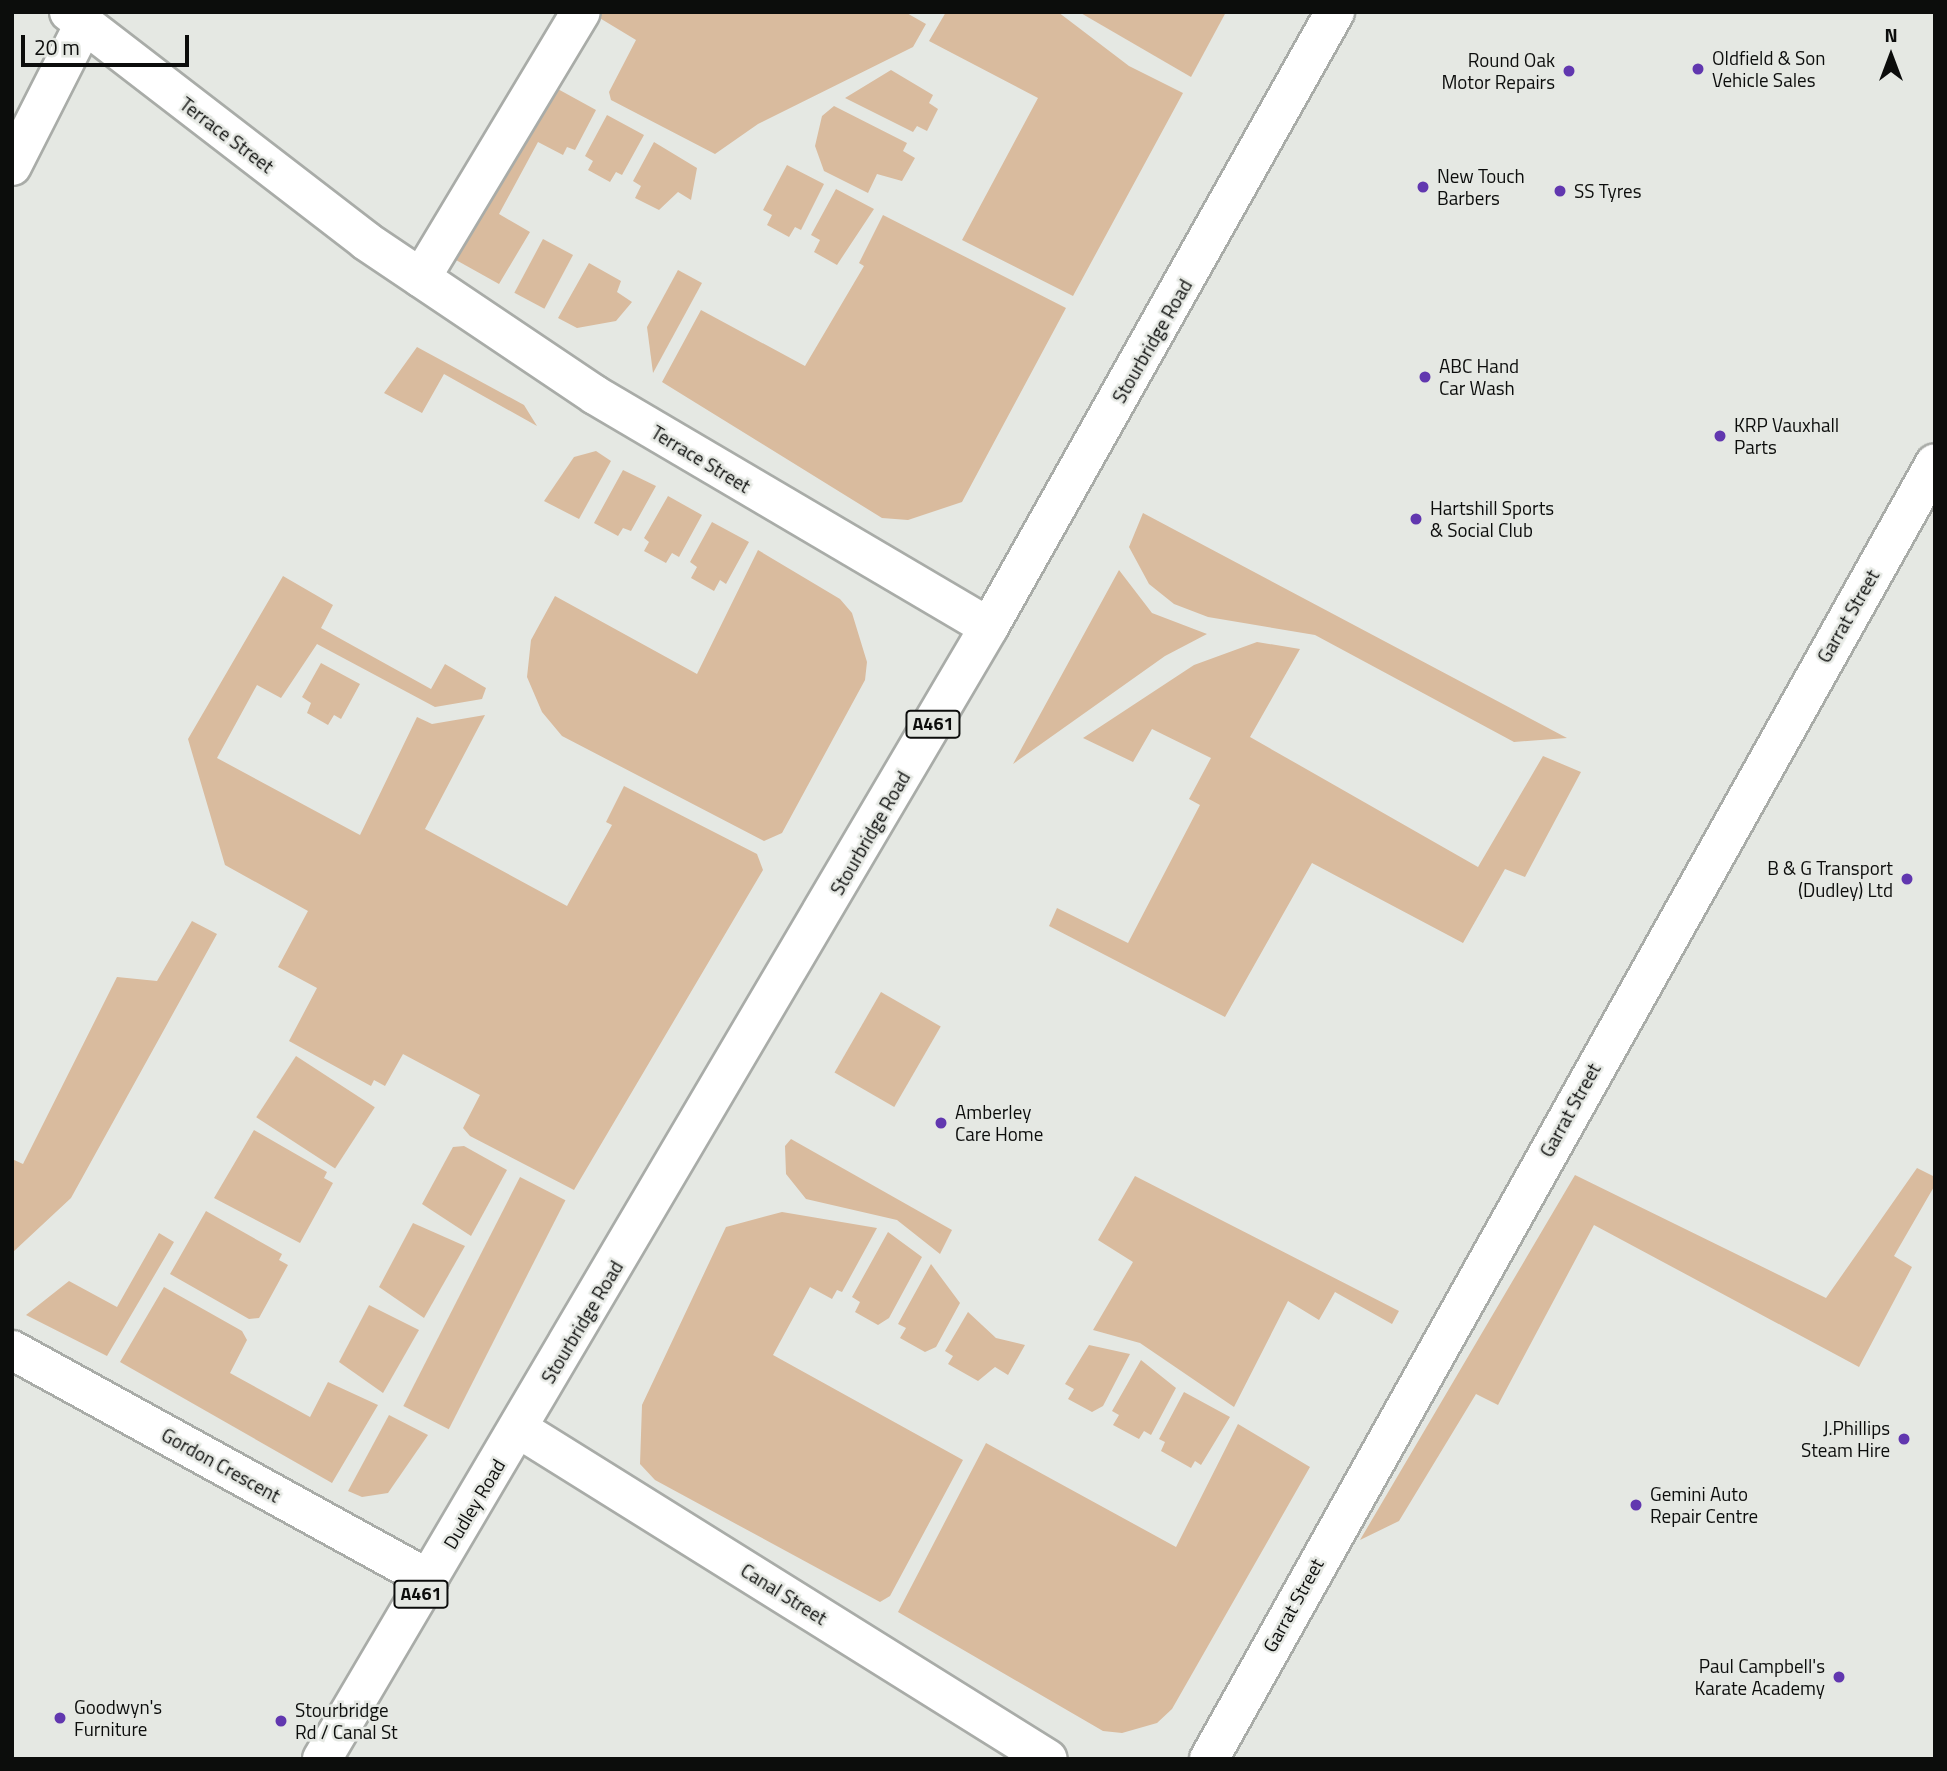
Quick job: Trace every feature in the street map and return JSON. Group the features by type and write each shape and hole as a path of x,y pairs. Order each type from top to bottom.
{"street":[{"path":"421,278 581,12"},
{"name":"Stourbridge Road","path":"519,1429 989,627 1335,12"},
{"path":"12,166 76,19"},
{"name":"Terrace Street","path":"76,19 421,278 595,395 989,627"},
{"name":"Garrat Street","path":"1209,1759 1935,463"},
{"name":"Gordon Crescent","path":"12,1350 429,1579"},
{"name":"Dudley Road","path":"322,1759 519,1429"},
{"name":"Canal Street","path":"519,1429 1040,1757"}],"shaded area":[{"path":"601,12 905,12 926,24 913,47 758,124 715,154 611,100 609,92 636,40 598,17"},
{"path":"946,12 1058,12 1129,66 1183,93 1073,296 962,240 1038,98 929,41"},
{"path":"1079,12 1226,12 1191,77"},
{"path":"891,70 933,95 929,103 938,109 927,131 917,126 913,132 845,98"},
{"path":"556,88 596,110 575,150 567,147 563,155 538,142 499,214 530,232 499,284 456,260"},
{"path":"834,106 907,143 903,151 915,158 902,181 877,174 868,193 824,171 815,146 822,116"},
{"path":"607,115 644,135 622,175 616,172 610,182 588,170 593,161 585,156"},
{"path":"654,142 697,168 691,200 678,192 659,210 635,198 641,186 633,181"},
{"path":"787,165 824,184 801,230 795,227 789,237 767,225 772,215 763,210"},
{"path":"836,189 874,209 837,265 814,252 820,240 811,235"},
{"path":"883,215 1066,308 962,502 908,520 882,518 662,382 701,310 805,366 864,266 859,263"},
{"path":"543,239 573,255 544,309 514,293"},
{"path":"589,263 621,281 617,292 632,302 616,321 577,328 558,318"},
{"path":"678,270 702,283 653,373 647,327"},
{"path":"417,347 524,405 537,426 444,374 422,413 384,393"},
{"path":"596,451 611,461 579,519 544,501 574,457"},
{"path":"623,470 656,486 631,531 623,528 618,536 594,523"},
{"path":"668,496 702,515 679,557 672,553 666,563 644,551 649,542 644,538"},
{"path":"1143,513 1567,738 1514,742 1315,635 1208,617 1174,604 1149,584 1129,547"},
{"path":"712,522 749,542 726,584 720,580 714,591 691,578 697,567 690,562"},
{"path":"758,550 840,599 852,613 867,662 865,680 782,833 764,841 562,736 542,712 527,677 531,640 555,596 697,674"},
{"path":"1119,570 1152,613 1207,634 1165,656 1013,764"},
{"path":"283,576 333,605 321,628 431,689 445,664 486,688 482,699 435,707 317,644 281,698 257,685 217,758 360,835 417,717 432,724 485,715 425,829 567,906 612,825 606,822 624,786 757,854 763,870 574,1190 470,1136 463,1128 480,1095 403,1054 385,1086 374,1080 371,1086 289,1041 317,988 278,967 308,911 225,865 188,739"},
{"path":"1257,642 1300,649 1250,737 1478,867 1543,756 1581,772 1525,877 1505,869 1463,943 1312,863 1225,1017 1049,926 1057,908 1128,943 1200,805 1189,799 1211,758 1152,729 1133,762 1083,738 1194,665"},
{"path":"321,663 360,684 341,719 334,715 328,725 307,713 311,703 302,697"},
{"path":"192,921 217,934 71,1198 12,1253 12,1159 23,1164 117,977 157,981"},
{"path":"881,992 941,1026 894,1107 835,1073"},
{"path":"296,1056 375,1107 335,1168 256,1117"},
{"path":"254,1130 327,1172 324,1178 333,1183 300,1243 214,1198"},
{"path":"791,1139 952,1230 940,1254 897,1220 806,1199 786,1174 785,1146"},
{"path":"464,1146 507,1170 471,1236 422,1204 453,1147"},
{"path":"1917,1168 1935,1177 1935,1185 1894,1256 1912,1267 1859,1367 1594,1225 1498,1405 1476,1394 1399,1521 1360,1540 1575,1175 1826,1298"},
{"path":"1135,1176 1399,1311 1392,1324 1335,1292 1319,1320 1288,1301 1234,1407 1140,1343 1093,1330 1133,1262 1098,1240"},
{"path":"520,1177 565,1200 449,1429 403,1406"},
{"path":"206,1211 282,1254 279,1260 288,1265 259,1318 249,1319 170,1274"},
{"path":"782,1212 877,1228 842,1292 837,1290 832,1299 810,1287 773,1355 963,1460 890,1596 880,1602 655,1480 640,1464 642,1405 726,1227"},
{"path":"413,1223 465,1246 424,1318 379,1287"},
{"path":"888,1232 922,1257 889,1318 878,1325 855,1312 860,1302 852,1297"},
{"path":"159,1233 174,1242 107,1356 26,1315 69,1281 117,1307"},
{"path":"931,1264 960,1303 936,1347 925,1352 900,1338 906,1328 898,1324"},
{"path":"164,1287 242,1331 247,1340 230,1373 310,1417 328,1382 378,1405 332,1483 120,1362"},
{"path":"369,1305 419,1330 383,1393 339,1362"},
{"path":"968,1312 996,1338 1025,1345 1008,1375 995,1367 978,1381 948,1364 953,1356 945,1351"},
{"path":"1089,1345 1130,1354 1103,1406 1092,1412 1068,1399 1074,1389 1065,1384"},
{"path":"1141,1360 1176,1388 1151,1435 1144,1431 1139,1439 1113,1425 1119,1415 1112,1411"},
{"path":"1184,1392 1230,1417 1201,1465 1195,1461 1191,1468 1161,1451 1165,1442 1159,1439"},
{"path":"389,1415 428,1435 388,1493 362,1497 348,1491"},
{"path":"1238,1424 1310,1467 1172,1709 1157,1723 1122,1733 1103,1731 898,1612 986,1443 1176,1547"}],"place":[{"name":"Oldfield & Son Vehicle Sales","path":"1698,69"},
{"name":"Round Oak Motor Repairs","path":"1569,71"},
{"name":"New Touch Barbers","path":"1423,187"},
{"name":"SS Tyres","path":"1560,191"},
{"name":"ABC Hand Car Wash","path":"1425,377"},
{"name":"KRP Vauxhall Parts","path":"1720,436"},
{"name":"Hartshill Sports & Social Club","path":"1416,519"},
{"name":"B & G Transport (Dudley) Ltd","path":"1907,879"},
{"name":"Amberley Care Home","path":"941,1123"},
{"name":"J.Phillips Steam Hire","path":"1904,1439"},
{"name":"Gemini Auto Repair Centre","path":"1636,1505"},
{"name":"Paul Campbell's Karate Academy","path":"1839,1677"},
{"name":"Goodwyn's Furniture","path":"60,1718"},
{"name":"Stourbridge Rd / Canal St","path":"281,1721"}]}
